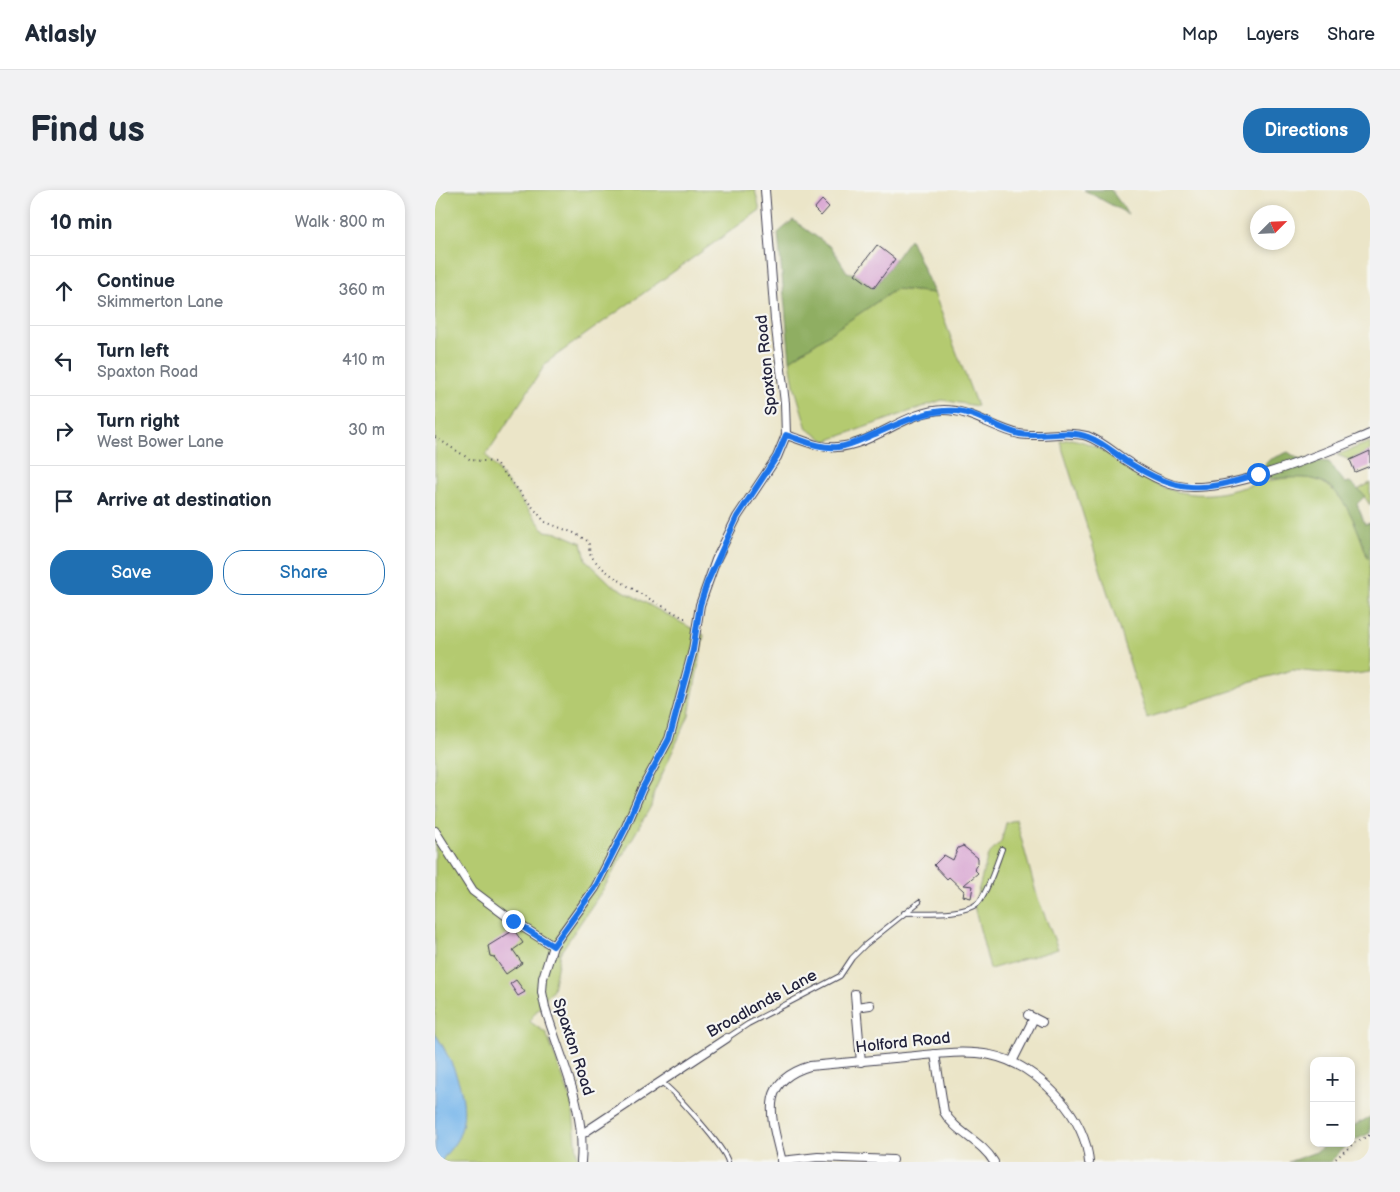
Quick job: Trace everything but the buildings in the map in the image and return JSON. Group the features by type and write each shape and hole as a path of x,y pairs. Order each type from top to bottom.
{"street":[{"name":"Spaxton Road","path":"581,1162 582,1134 577,1100 553,1034 542,992 547,964 553,946 595,888 625,829 642,789 669,739 693,650 697,619 707,583 733,526 777,456 786,435 785,403 775,320 765,190"},
{"path":"786,435 821,446 837,447 851,444 911,418 942,410 964,412 1017,433 1086,436 1105,445 1125,460 1166,483 1185,488 1203,488 1226,485 1292,464 1370,434"},
{"path":"435,831 473,892 513,921 553,946"},
{"path":"855,994 861,1062"},
{"path":"856,1007 870,1005"},
{"path":"1012,1062 1035,1019"},
{"name":"Broadlands Lane","path":"582,1134 727,1038"},
{"name":"Holford Road","path":"782,1162 771,1107 775,1089 781,1081 795,1071 810,1066 965,1051 980,1052 1012,1062 1048,1086 1065,1104 1083,1137 1089,1162"},
{"path":"935,1054 943,1112 948,1119 980,1146 994,1162"},
{"path":"782,1162 818,1157 875,1154 893,1160"}],"lane":[{"path":"904,913 957,911 975,905 979,902 1002,849"},
{"name":"Broadlands Lane","path":"727,1038 749,1024 840,976 852,958 865,944 919,902"},
{"path":"661,1082 717,1142 727,1156 728,1162"}],"path":[{"path":"435,437 471,460 495,462 545,522 575,533 589,542 590,554 599,565 628,586 684,618 697,619"},
{"path":"1332,1162 1354,1143 1370,1135"}],"green space":[{"path":"435,190 755,190 760,210 547,362 486,455 545,531 559,533 582,543 586,560 611,584 704,635 689,715 654,792 651,806 604,888 560,953 553,989 529,1021 546,1033 572,1102 578,1162 441,1162 445,1050 435,1033"},
{"path":"1084,190 1111,190 1128,214"},
{"path":"793,220 832,248 847,272 855,274 874,288 910,239 934,293 896,289 790,360 778,233"},
{"path":"896,289 934,293 977,406 942,400 826,441 807,429 794,385 790,360"},
{"path":"1071,439 1085,442 1097,448 1155,484 1182,493 1211,494 1296,477 1310,478 1323,483 1334,491 1351,514 1368,559 1370,557 1370,672 1347,675 1292,670 1249,682 1234,690 1147,718 1060,441"},
{"path":"1370,442 1370,455 1368,452 1350,460 1337,455"},
{"path":"1288,452 1297,458 1329,462 1345,483 1350,482 1365,496 1357,504 1365,524 1370,523 1370,557 1368,559 1351,515 1345,504 1329,486 1309,478 1269,479 1260,469 1269,460"},
{"path":"1370,483 1370,505 1359,489"},
{"path":"1016,819 1037,896 1058,949 990,969 974,906 988,855 1001,842 1006,823"},
{"path":"1370,1117 1370,1133 1355,1140 1355,1125"},
{"path":"1323,1147 1345,1147 1330,1162 1288,1162 1316,1152"}],"water":[{"path":"435,1033 459,1083 464,1110 459,1136 441,1162 435,1162"}],"route":[{"path":"513,921 553,946 595,888 675,724 693,650 700,605 716,560 737,517 777,456 786,435 821,446 837,447 851,444 911,418 942,410 964,412 993,425 1027,435 1073,434 1086,436 1105,445 1125,460 1166,483 1185,488 1226,485 1258,474"}]}
